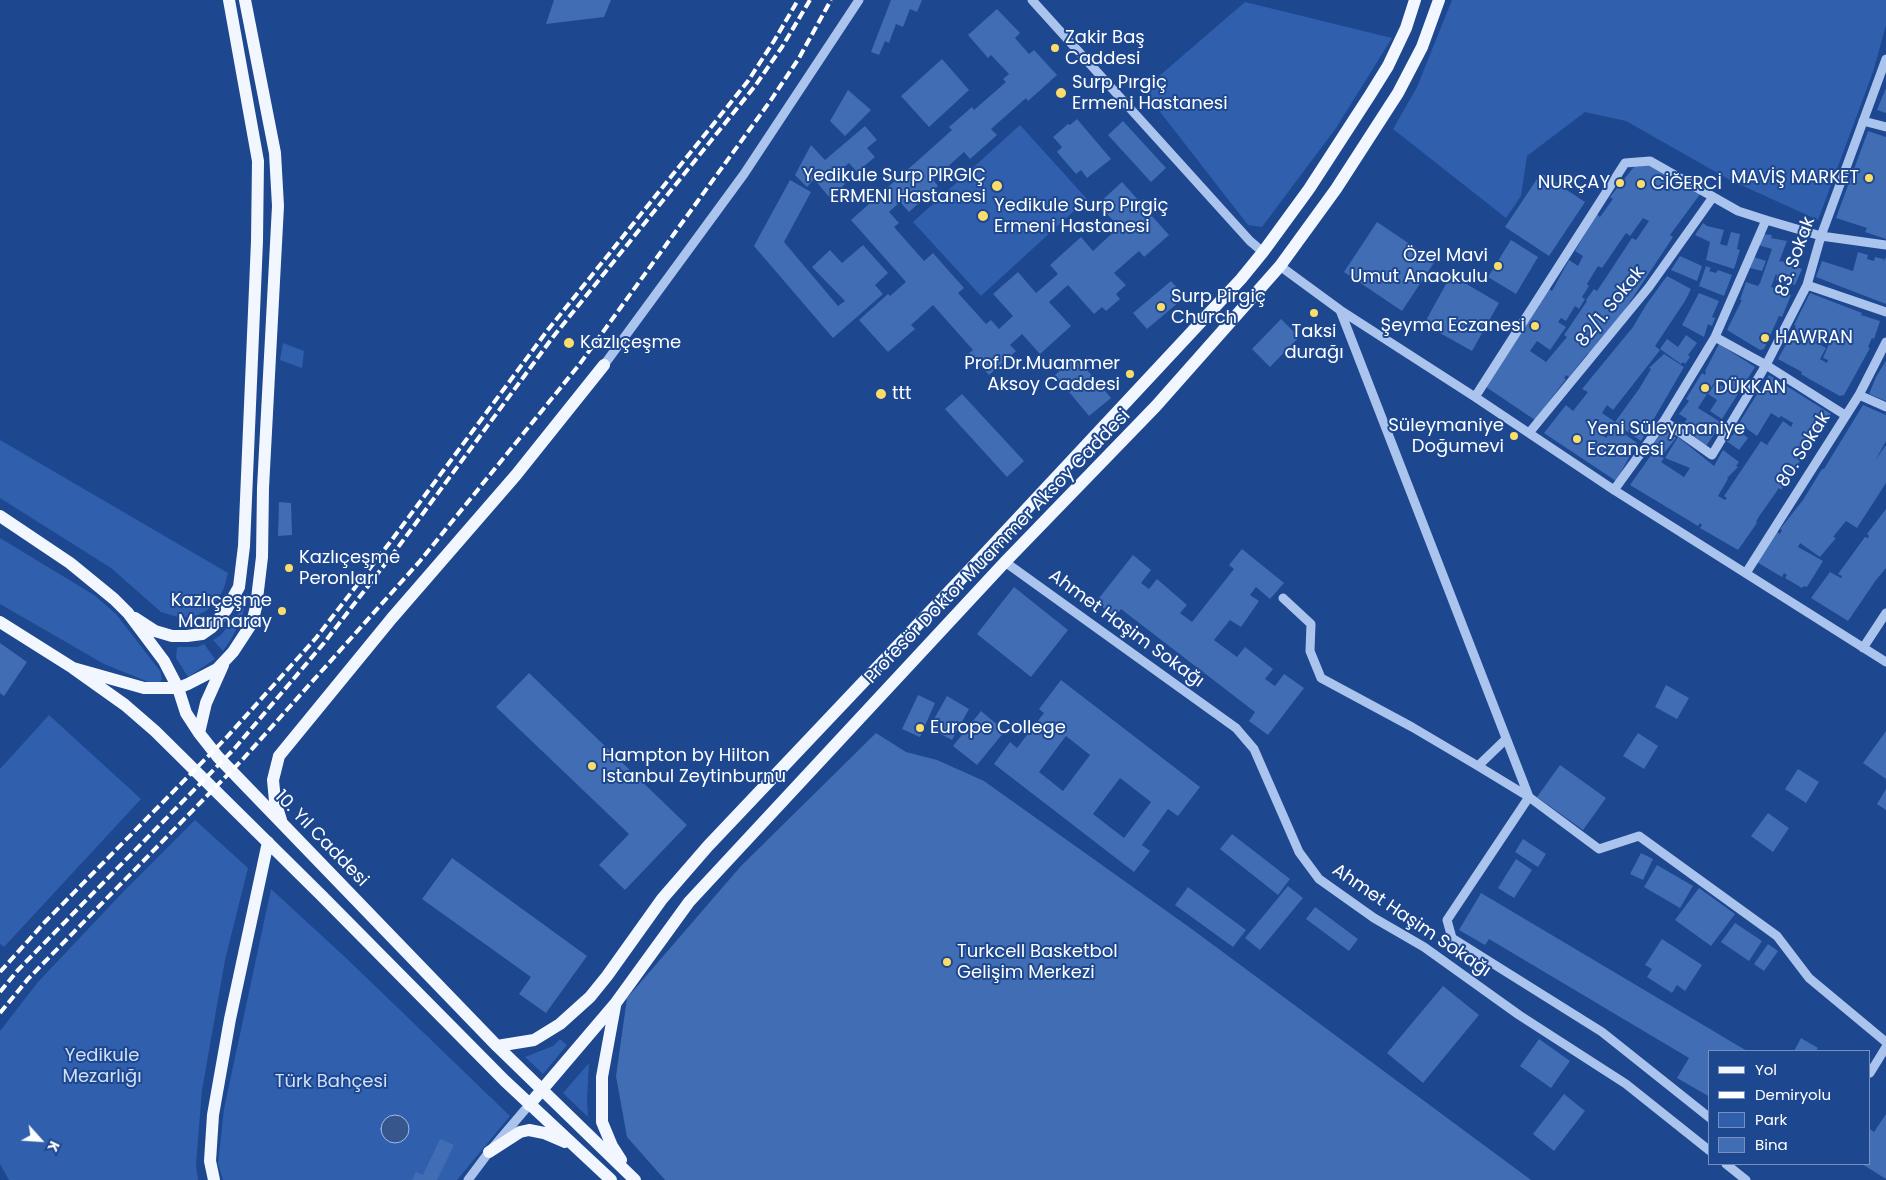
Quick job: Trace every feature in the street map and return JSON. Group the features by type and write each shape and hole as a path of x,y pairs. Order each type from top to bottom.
{"main road":[{"path":"128,613 156,631 172,636 202,634 212,627 226,610 239,586 244,546 257,241 258,161 229,0"},
{"path":"73,668 144,688 178,688 211,673 242,641 252,623 259,591 278,206 275,152 246,0"},
{"name":"Profesör Doktor Muammer Aksoy Caddesi","path":"497,1046 534,1040 560,1024 590,997 662,899 708,846 1201,323 1263,252 1309,189 1388,66 1406,28 1415,0"},
{"name":"Profesör Doktor Muammer Aksoy Caddesi","path":"529,1105 615,1004 689,902 1006,562 1156,406 1280,266 1336,189 1398,93 1422,46 1439,0"},
{"path":"1263,252 1280,266"},
{"path":"282,822 275,801 273,780 279,756 392,618 516,475 604,365"},
{"name":"10. Yıl Caddesi","path":"1,516 70,563 128,613 164,661 178,688 186,713 198,733 257,798 497,1046 633,1179"},
{"path":"0,622 73,668 125,706 155,731 529,1105 611,1180"},
{"path":"198,733 206,703 225,660"},
{"path":"214,1180 210,1161 213,1114 235,997 268,842"},
{"path":"615,1004 602,1077 602,1122 612,1146 633,1179"},
{"path":"489,1152 520,1132 529,1130 544,1133 573,1145"}],"street":[{"path":"604,365 744,174 858,0"},
{"path":"1032,0 1250,241 1263,252"},
{"name":"83. Sokak","path":"1664,421 1712,455 1766,365 1807,284 1821,236 1886,59"},
{"path":"1863,121 1886,127"},
{"path":"1475,397 1625,163 1650,161 1738,211 1766,220 1821,236 1886,245"},
{"name":"82/1. Sokak","path":"1530,433 1649,287 1714,197"},
{"path":"1614,490 1664,421 1715,337 1766,220"},
{"path":"1280,266 1340,310 1530,433 1614,490 1886,662"},
{"path":"1807,284 1886,312"},
{"path":"1340,310 1529,797"},
{"path":"1715,337 1766,365 1845,415"},
{"name":"80. Sokak","path":"1746,573 1858,395 1886,342"},
{"path":"1858,395 1886,407"},
{"name":"Ahmet Haşim Sokağı","path":"1006,562 1236,728 1254,749 1299,852 1319,879 1374,918 1424,947 1519,1015 1626,1084 1708,1149"},
{"path":"1282,598 1311,624 1310,651 1321,678 1412,727 1529,797 1599,849 1640,836 1777,936 1809,978 1886,1042"},
{"path":"1863,648 1886,613"},
{"path":"1478,766 1506,739"},
{"path":"1529,797 1447,920 1452,938 1602,1032 1708,1116"},
{"path":"1871,1071 1886,1047"},
{"path":"468,1180 529,1105"},
{"path":"1727,1165 1746,1180"}],"green space":[{"path":"1452,0 1886,0 1886,25 1873,72 1818,220 1730,180 1626,121 1585,112 1527,156 1521,196 1506,218 1393,129 1417,87"},
{"path":"1245,2 1392,38 1336,128 1262,227 1248,225 1143,90"},
{"path":"1020,125 1087,199 981,296 913,222"},
{"path":"283,343 304,351 302,368 280,360"},
{"path":"0,440 228,573 224,588 217,601 206,611 193,617 178,617 161,612 111,568 0,498"},
{"path":"0,538 94,595 116,614 160,671 162,678 160,683 151,683 104,664 0,604"},
{"path":"248,590 242,618 223,651 213,640 221,635 238,614"},
{"path":"204,644 215,659 188,677 176,658 177,647 197,647"},
{"path":"49,715 141,799 4,947 0,944 0,769"},
{"name":"Yedikule Mezarlığı","path":"195,820 248,868 225,960 202,1090 196,1165 198,1180 9,1180 0,1164 0,1031 38,982 124,891"},
{"name":"Türk Bahçesi","path":"271,889 345,957 510,1116 457,1180 223,1180 218,1164 224,1109"},
{"path":"560,1039 567,1045 543,1074 525,1057 553,1046"},
{"path":"589,1063 587,1099 588,1117 563,1093"}],"shaded area":[{"path":"395,1115 405,1119 409,1129 405,1139 395,1143 385,1139 381,1129 385,1119"}],"building":[{"path":"554,0 611,0 604,17 546,24"},
{"path":"891,0 922,0 917,12 910,9 903,27 896,24 889,43 885,41 879,55 871,52"},
{"path":"997,9 1020,33 1015,38 1029,54 1034,50 1057,75 1028,101 1026,98 991,129 997,135 970,159 964,152 933,180 938,186 909,212 900,202 889,212 899,223 894,227 924,261 933,253 964,288 958,293 986,324 991,320 999,329 1013,316 993,294 1018,272 1036,293 1058,274 1050,265 1081,237 1093,251 1119,227 1098,204 1122,182 1140,202 1143,199 1154,212 1151,215 1169,235 1144,257 1139,251 1114,273 1126,285 1116,294 1120,299 1106,311 1102,307 1094,314 1068,285 1049,302 1071,326 1040,354 1022,334 1010,345 1016,351 989,375 969,353 973,350 933,305 911,325 915,329 888,352 859,320 888,294 890,296 906,282 851,220 877,197 882,202 892,193 887,188 952,130 949,127 972,107 974,110 1006,82 1003,79 1009,74 991,55 988,58 968,35"},
{"path":"942,59 969,90 929,127 901,96"},
{"path":"1886,88 1886,113 1877,110"},
{"path":"848,90 871,110 845,136 830,121"},
{"path":"1077,119 1111,159 1087,178 1081,170 1076,174 1057,152 1062,147 1053,137"},
{"path":"1123,121 1166,168 1151,182 1108,135"},
{"path":"865,126 877,140 867,148 875,157 857,172 849,163 836,174 845,184 830,198 814,179 807,187 795,175 811,145 825,160"},
{"path":"1868,131 1886,137 1886,239 1865,232 1867,228 1836,218"},
{"path":"1637,163 1654,164 1701,193 1670,235 1673,237 1624,311 1590,355 1588,353 1569,377 1566,375 1564,378 1566,379 1535,420 1483,385 1539,305 1537,304 1547,288 1552,291 1569,260 1578,266 1583,256 1575,251 1597,214 1600,217 1613,199 1610,197","holes":["1643,218 1649,221 1636,240 1632,238 1597,291 1594,289 1564,335 1567,337 1546,362 1530,351 1537,341 1550,350 1566,327 1558,322 1561,318 1566,321 1575,306 1579,309 1585,299 1582,297 1589,286 1587,284 1598,266 1602,268 1626,233 1630,236"]},
{"path":"1541,173 1585,202 1549,256 1505,227"},
{"path":"790,180 811,192 784,242 838,306 845,301 812,267 830,250 842,263 863,245 888,273 875,285 883,294 833,338 754,246"},
{"path":"1377,222 1435,261 1402,311 1344,272"},
{"path":"1703,223 1707,226 1724,230 1720,244 1727,246 1731,232 1740,234 1737,249 1740,250 1734,269 1706,260 1710,242 1695,235"},
{"path":"1763,234 1772,235 1771,238 1787,241 1779,262 1781,261 1802,269 1795,285 1789,283 1788,285 1776,280 1776,274 1771,287 1791,295 1782,317 1779,316 1764,349 1760,350 1727,330 1742,300 1740,300 1746,282 1758,286 1760,283 1772,249 1758,245"},
{"path":"1511,240 1538,257 1516,294 1488,277"},
{"path":"1858,252 1868,255 1867,259 1874,261 1875,257 1884,259 1883,262 1886,257 1886,304 1816,277 1822,261 1853,271"},
{"path":"1680,256 1702,266 1697,281 1671,270"},
{"path":"1754,257 1766,261 1762,271 1750,268"},
{"path":"1706,266 1711,268 1709,271 1716,273 1718,270 1732,275 1724,296 1699,286"},
{"path":"1451,275 1499,303 1472,351 1424,324"},
{"path":"1667,276 1691,289 1655,346 1660,350 1613,410 1607,405 1602,413 1615,422 1639,389 1651,369 1649,368 1664,354 1684,367 1641,441 1616,424 1615,427 1637,443 1616,481 1544,433 1566,405 1573,411 1588,392 1582,389 1633,327","holes":["1610,424 1615,427 1606,438 1602,435"]},
{"path":"1171,281 1185,297 1147,329 1133,313"},
{"path":"1699,293 1719,301 1712,317 1715,318 1712,326 1708,324 1704,337 1682,325"},
{"path":"1810,293 1880,321 1874,339 1872,338 1868,347 1870,348 1844,395 1840,396 1778,359 1796,326 1794,325","holes":["1821,334 1831,339 1823,358 1828,360 1827,363 1820,359 1826,348 1817,343 1815,344"]},
{"path":"1281,319 1299,337 1270,367 1252,349"},
{"path":"1686,335 1697,343 1688,355 1690,357 1685,364 1683,362 1681,364 1660,349 1667,339 1678,347"},
{"path":"1719,344 1755,367 1722,419 1710,411 1717,400 1708,394 1716,382 1725,388 1727,386 1716,380 1698,408 1722,423 1706,446 1682,426 1687,419 1679,414 1689,401 1686,399 1702,373 1705,375 1705,371"},
{"path":"1076,357 1111,398 1089,416 1055,375"},
{"path":"1886,361 1886,401 1869,394 1876,377"},
{"path":"1769,375 1831,414 1781,490 1779,488 1738,550 1700,528 1702,525 1700,523 1698,526 1630,485 1654,451 1650,448 1665,429 1676,438 1661,457 1664,458 1661,462 1684,477 1690,468 1665,458 1678,437 1714,466 1723,450 1739,462 1736,466 1738,467 1727,478 1718,496 1725,500 1727,498 1724,496 1761,441 1767,445 1783,421 1791,427 1793,423 1771,413 1757,436 1739,423"},
{"path":"962,394 1024,461 1007,477 945,409"},
{"path":"1863,405 1886,415 1886,441 1875,461 1886,446 1886,483 1857,528 1846,521 1833,537 1836,538 1820,557 1800,543 1798,547 1823,561 1807,587 1804,586 1802,588 1785,578 1787,575 1784,573 1782,577 1755,561 1776,531 1780,534 1782,530 1780,529 1803,500 1822,469 1824,469"},
{"path":"1739,425 1743,427 1740,432 1748,438 1739,450 1725,440 1729,434 1732,436"},
{"path":"279,502 291,503 292,535 278,536"},
{"path":"1886,509 1886,568 1848,621 1811,598 1830,572 1841,578 1842,576 1838,574 1865,537 1868,538 1867,534"},
{"path":"1242,549 1284,583 1270,599 1256,587 1250,595 1259,601 1241,627 1230,620 1214,640 1237,657 1245,647 1273,669 1265,679 1275,686 1284,674 1304,688 1268,735 1249,721 1255,712 1121,609 1115,617 1096,602 1133,555 1151,570 1141,583 1149,589 1157,579 1187,605 1180,613 1192,622 1234,569 1229,565"},
{"path":"1014,587 1068,630 1031,677 977,634"},
{"path":"0,643 27,662 4,696 0,693"},
{"name":"Hampton by Hilton Istanbul Zeytinburnu","path":"529,673 687,825 625,890 599,865 629,834 496,707"},
{"path":"1061,680 1200,787 1178,816 1168,809 1142,845 1150,851 1134,872 994,764 1010,742 1017,748 1044,713 1039,709","holes":["1066,736 1090,755 1063,791 1039,772","1120,778 1151,802 1124,838 1093,814"]},
{"path":"1666,685 1689,698 1677,719 1655,707"},
{"path":"918,695 935,703 920,737 902,729"},
{"path":"947,696 969,709 952,740 929,728"},
{"path":"981,711 1005,731 977,765 953,746"},
{"path":"1886,731 1886,779 1863,763"},
{"name":"Turkcell Basketbol Gelişim Merkezi","path":"876,733 906,752 937,760 984,781 1189,927 1531,1180 665,1180 627,1137 616,1076 627,998 741,866"},
{"path":"1638,733 1658,746 1644,769 1623,756"},
{"path":"1560,765 1606,798 1583,830 1537,797"},
{"path":"1798,769 1819,782 1806,803 1785,789"},
{"path":"1886,789 1886,810 1877,804"},
{"path":"1768,813 1789,828 1773,852 1751,836"},
{"path":"1232,834 1290,879 1278,895 1220,849"},
{"path":"1523,839 1546,854 1538,867 1515,852"},
{"path":"1641,853 1653,859 1643,880 1630,874"},
{"path":"452,858 587,956 546,1013 519,994 531,977 422,899"},
{"path":"1516,859 1532,870 1514,898 1498,888"},
{"path":"1657,865 1693,886 1680,908 1644,887"},
{"path":"1288,886 1303,898 1260,950 1245,938"},
{"path":"1188,887 1246,930 1233,947 1175,905"},
{"path":"1699,888 1735,914 1711,946 1675,920"},
{"path":"1481,893 1745,1050 1708,1050 1708,1096 1677,1078 1689,1058 1489,939 1485,945 1459,930"},
{"path":"1315,907 1358,939 1349,951 1306,919"},
{"path":"1735,923 1762,941 1749,961 1721,942"},
{"path":"1662,939 1702,965 1685,991 1677,985 1672,993 1647,977 1652,969 1645,965"},
{"path":"1768,944 1778,951 1764,971 1754,964"},
{"path":"1443,986 1479,1015 1423,1083 1387,1053"},
{"path":"1801,1038 1818,1048 1817,1050 1795,1050"},
{"path":"1539,1039 1570,1061 1551,1088 1520,1066"},
{"path":"1564,1094 1585,1111 1554,1151 1533,1134"},
{"path":"1886,1114 1886,1179 1864,1165 1871,1165 1871,1130 1874,1132"},
{"path":"440,1139 454,1145 437,1180 412,1180 416,1172 423,1175"}],"railway":[{"path":"0,972 44,923 226,738 316,638 391,541 547,331 748,81 798,0"},
{"path":"0,992 18,970 235,748 324,643 399,546 553,337 755,86 782,47 810,0"},
{"path":"0,1013 28,979 243,759 420,561 579,365 771,100 799,58 831,0"}],"place":[{"name":"Zakir Baş Caddesi","path":"1055,48"},
{"name":"Surp Pırgiç Ermeni Hastanesi","path":"1061,93"},
{"name":"MAVİŞ MARKET","path":"1869,178"},
{"name":"NURÇAY","path":"1620,183"},
{"name":"CİĞERCİ","path":"1641,184"},
{"name":"Yedikule Surp PIRGIÇ ERMENI Hastanesi","path":"997,186"},
{"name":"Yedikule Surp Pırgiç Ermeni Hastanesi","path":"983,216"},
{"name":"Özel Mavi Umut Anaokulu","path":"1498,266"},
{"name":"Surp Pirgiç Church","path":"1161,307"},
{"name":"Taksi durağı","path":"1314,313"},
{"name":"Şeyma Eczanesi","path":"1535,326"},
{"name":"HAWRAN","path":"1765,338"},
{"name":"Kazlıçeşme","path":"569,343"},
{"name":"Prof.Dr.Muammer Aksoy Caddesi","path":"1130,374"},
{"name":"DÜKKAN","path":"1705,388"},
{"name":"ttt","path":"881,394"},
{"name":"Süleymaniye Doğumevi","path":"1514,436"},
{"name":"Yeni Süleymaniye Eczanesi","path":"1577,439"},
{"name":"Kazlıçeşme Peronları","path":"289,568"},
{"name":"Kazlıçeşme Marmaray","path":"282,611"},
{"name":"Europe College","path":"920,728"},
{"name":"Hampton by Hilton Istanbul Zeytinburnu","path":"592,766"},
{"name":"Turkcell Basketbol Gelişim Merkezi","path":"947,962"}]}
